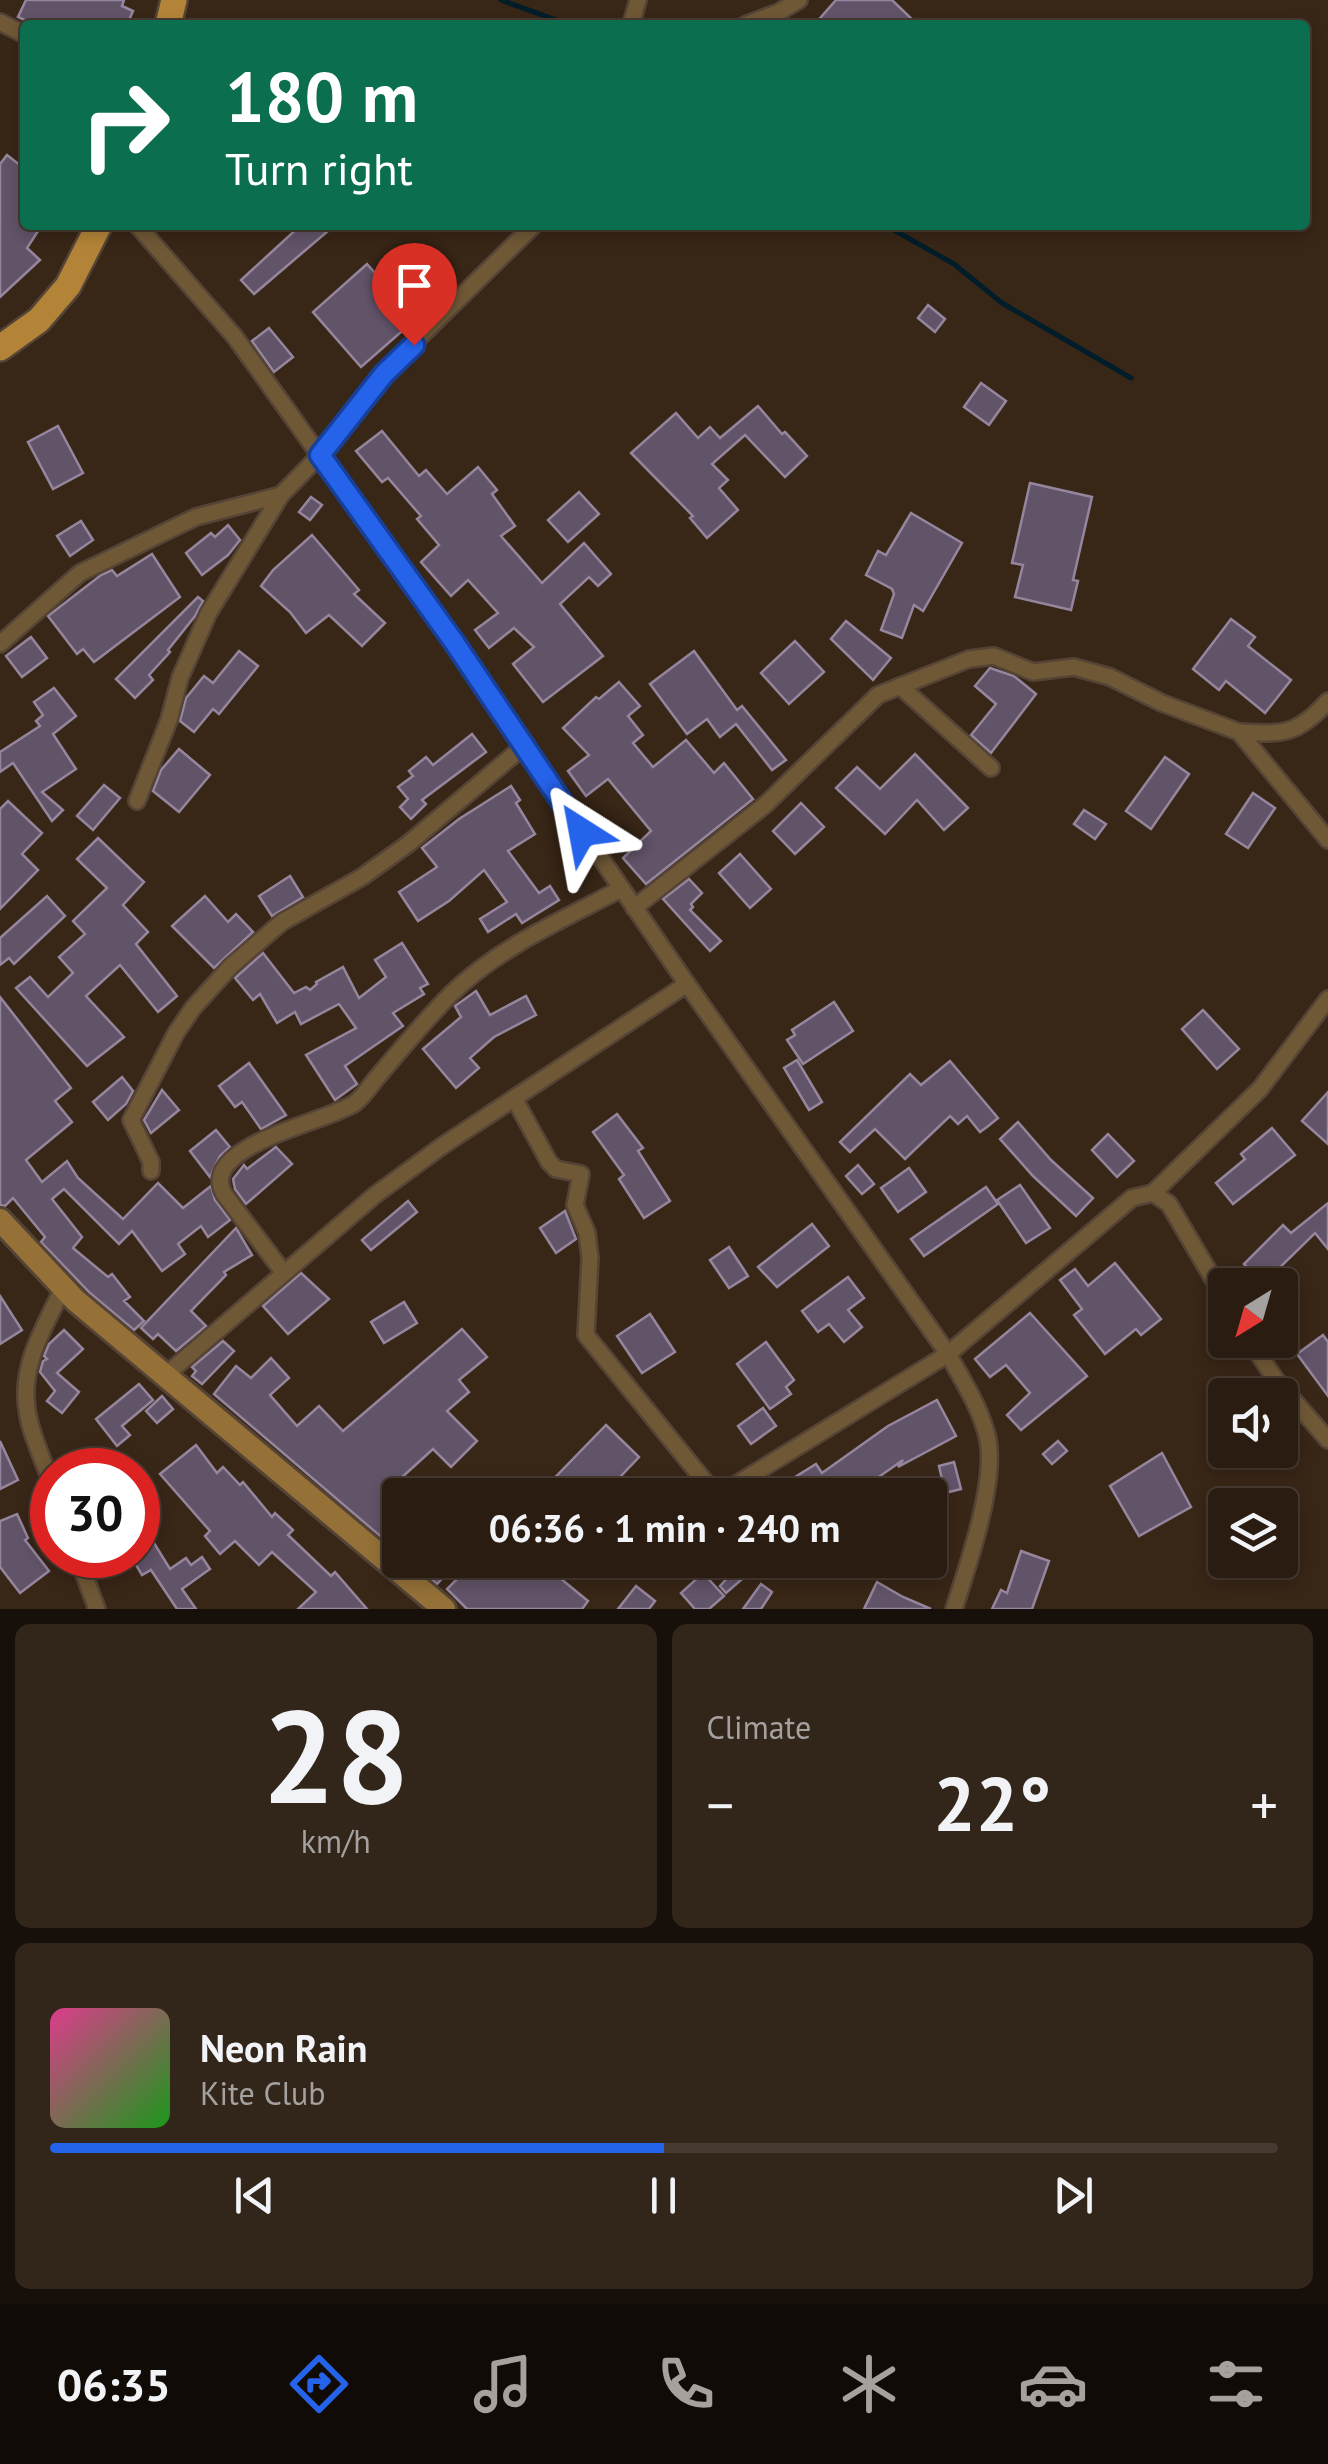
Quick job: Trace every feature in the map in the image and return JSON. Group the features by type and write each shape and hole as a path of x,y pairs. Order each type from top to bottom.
{"main road":[{"path":"0,348 39,320 68,286 96,230"},
{"path":"0,1220 63,1288 444,1609"}],"street":[{"path":"758,20 799,0"},
{"path":"141,230 235,337 320,455 948,1354 976,1404 988,1441 990,1479 954,1609"},
{"path":"137,801 169,720 180,678 208,614 281,495 320,455 384,374 529,230"},
{"path":"0,644 80,573 196,517 281,495"},
{"path":"634,908 765,805 878,695 970,659 994,656 1033,672 1074,667 1110,677 1162,703 1238,732 1285,734 1316,714 1328,701"},
{"path":"900,686 991,768"},
{"path":"1238,732 1328,840"},
{"path":"151,1171 151,1162 131,1120 160,1060 193,1008 230,966 282,922 362,877 408,844 524,746"},
{"path":"284,1273 224,1194 218,1183 220,1174 240,1152 257,1141 355,1102 427,1018 482,968 534,934 621,889"},
{"path":"167,1374 375,1195 687,984"},
{"path":"514,1098 549,1162 556,1169 581,1174 575,1205 587,1233 590,1258 586,1336 717,1492 730,1490 948,1354 1132,1198 1152,1193 1260,1089 1328,998"},
{"path":"1152,1193 1169,1204 1208,1270"},
{"path":"40,1448 27,1411 30,1358 63,1288"},
{"path":"1261,1358 1328,1440"},
{"path":"85,1578 97,1609"}],"building":[{"path":"26,0 124,0 122,6 133,11 129,20 18,17"},
{"path":"836,0 892,0 913,20 818,20"},
{"path":"7,155 20,165 20,230 39,230 27,248 40,260 0,297 0,164"},
{"path":"296,230 329,230 254,294 241,280"},
{"path":"367,264 416,319 361,367 313,312"},
{"path":"928,305 945,319 935,332 918,318"},
{"path":"269,328 293,357 274,372 252,341"},
{"path":"981,383 1006,401 989,425 964,407"},
{"path":"758,406 807,456 785,477 745,435 712,464 728,480 719,488 738,510 707,538 690,518 693,516 631,453 676,413 698,438 710,427 720,438"},
{"path":"58,426 83,473 53,489 28,442"},
{"path":"382,431 419,476 426,470 447,494 478,467 497,490 492,494 515,526 501,536 542,583 584,543 611,574 598,586 589,577 560,604 603,656 543,702 513,664 534,647 514,628 489,648 475,630 498,613 468,580 451,596 421,562 439,545 417,519 421,516 388,478 382,482 356,451"},
{"path":"1030,483 1092,497 1073,580 1078,581 1071,610 1015,597 1023,565 1012,563"},
{"path":"579,492 599,514 568,542 548,520"},
{"path":"311,497 322,505 310,520 299,512"},
{"path":"911,513 962,543 923,611 914,605 902,638 881,630 894,594 892,589 866,575 878,551 886,555"},
{"path":"81,521 93,540 70,556 57,536"},
{"path":"228,525 240,540 202,575 186,553"},
{"path":"312,535 359,590 354,594 385,623 362,646 329,615 306,633 261,586"},
{"path":"152,554 180,597 94,662 83,649 77,654 48,616 101,575 112,570 117,576"},
{"path":"198,597 203,601 195,616 149,675 153,680 135,698 116,679"},
{"path":"1231,619 1255,637 1248,646 1291,680 1265,713 1226,681 1219,690 1193,669"},
{"path":"846,621 891,658 873,680 831,639"},
{"path":"31,637 47,658 22,677 6,656"},
{"path":"795,641 824,672 789,704 761,673"},
{"path":"239,651 258,666 219,714 213,709 194,732 180,721 186,698 204,676 213,683"},
{"path":"694,651 737,710 742,706 786,760 772,770 736,724 720,737 707,719 687,734 650,684"},
{"path":"990,668 1014,676 1036,694 991,753 971,735 996,704 975,686"},
{"path":"619,682 640,706 628,716 643,735 633,743 653,767 686,740 714,773 724,763 753,799 646,884 623,858 651,831 608,779 586,796 568,771 589,755 563,728 596,697 599,699"},
{"path":"54,688 76,716 53,734 76,769 42,792 63,810 52,821 13,763 0,772 0,752 40,726 36,721 43,715 34,702"},
{"path":"472,734 486,752 422,800 426,804 411,819 400,807 408,799 398,787 413,776 409,771 426,757 433,765"},
{"path":"179,749 210,775 179,812 153,791 161,770"},
{"path":"915,754 968,808 944,830 917,800 885,834 836,788 857,767 880,789"},
{"path":"1165,757 1189,774 1151,829 1126,811"},
{"path":"104,785 120,798 93,830 77,816"},
{"path":"511,786 520,800 516,803 535,834 508,851 539,893 550,886 559,900 522,923 516,914 488,932 480,919 507,902 484,870 449,901 418,921 399,892 437,867 422,848"},
{"path":"1253,793 1275,808 1248,848 1226,834"},
{"path":"8,801 42,833 22,854 38,870 0,909 0,809"},
{"path":"801,803 824,827 795,854 773,831"},
{"path":"1084,810 1106,824 1095,839 1074,824"},
{"path":"98,838 144,882 123,905 148,932 136,944 177,996 158,1012 120,965 86,996 124,1037 87,1066 16,988 30,977 48,997 73,973 59,957 85,934 73,921 107,888 77,859"},
{"path":"740,854 771,889 750,908 719,873"},
{"path":"290,876 303,897 272,916 259,896"},
{"path":"689,879 702,893 690,910 721,941 710,951 663,899"},
{"path":"47,896 65,916 14,964 9,958 0,965 0,938"},
{"path":"205,896 228,922 236,914 253,932 214,968 172,926"},
{"path":"402,943 428,984 420,988 424,994 393,1013 403,1026 345,1066 357,1084 335,1100 306,1055 356,1028 339,1004 301,1024 295,1012 277,1023 260,994 253,1000 235,978 263,953 294,993 306,987 310,990 316,982 343,967 359,998 386,977 375,960"},
{"path":"476,991 490,1015 526,996 536,1015 494,1037 470,1058 479,1068 456,1088 423,1049 461,1017 455,1006"},
{"path":"0,997 71,1088 55,1101 72,1122 26,1160 42,1182 67,1161 78,1178 123,1219 158,1183 183,1208 211,1186 215,1200 230,1220 208,1237 201,1226 178,1244 185,1254 162,1271 132,1231 119,1244 64,1189 52,1199 82,1237 73,1248 108,1277 112,1274 130,1297 124,1301 144,1321 134,1330 90,1293 41,1242 45,1237 13,1198 5,1206 0,1205"},
{"path":"834,1002 853,1031 803,1064 787,1040 795,1035 792,1030"},
{"path":"1203,1010 1239,1049 1217,1069 1182,1029"},
{"path":"797,1060 822,1102 809,1110 784,1068"},
{"path":"950,1061 998,1118 987,1127 980,1132 967,1116 958,1124 950,1116 905,1159 875,1129 850,1152 840,1142 910,1074 921,1085"},
{"path":"249,1063 286,1115 261,1129 242,1102 235,1107 219,1086"},
{"path":"122,1077 133,1091 126,1104 108,1120 93,1102"},
{"path":"162,1090 179,1110 151,1133 144,1120"},
{"path":"1328,1092 1328,1144 1302,1121"},
{"path":"617,1114 643,1148 638,1151 670,1201 644,1218 619,1179 624,1175 593,1132"},
{"path":"1018,1122 1051,1160 1093,1198 1076,1216 1000,1139"},
{"path":"1272,1128 1295,1155 1233,1204 1216,1183 1245,1159 1241,1154"},
{"path":"216,1130 230,1147 220,1156 210,1177 190,1151"},
{"path":"1108,1134 1134,1161 1117,1177 1092,1150"},
{"path":"276,1147 292,1164 246,1204 233,1179 244,1165 247,1169"},
{"path":"858,1165 874,1184 862,1194 846,1176"},
{"path":"909,1168 926,1192 898,1212 881,1188"},
{"path":"1020,1185 1050,1228 1026,1243 997,1200"},
{"path":"986,1187 998,1204 924,1256 911,1239"},
{"path":"408,1201 417,1212 371,1250 362,1240"},
{"path":"1328,1203 1328,1249 1315,1233 1279,1268 1248,1268 1244,1264 1283,1225 1291,1233"},
{"path":"565,1211 576,1239 556,1253 540,1228"},
{"path":"812,1224 829,1246 777,1287 758,1267"},
{"path":"236,1228 252,1255 224,1272 226,1275 191,1311 206,1326 176,1351 158,1334 153,1339 141,1328"},
{"path":"729,1247 748,1276 729,1288 710,1260"},
{"path":"1115,1263 1161,1319 1141,1335 1136,1329 1105,1354 1074,1315 1082,1309 1060,1280 1075,1269 1088,1286"},
{"path":"301,1273 329,1299 288,1334 263,1306"},
{"path":"848,1277 864,1298 848,1310 862,1327 844,1342 829,1324 818,1332 802,1311"},
{"path":"0,1296 22,1330 0,1344"},
{"path":"404,1302 417,1323 384,1343 371,1322"},
{"path":"1030,1313 1087,1376 1021,1430 1007,1415 1030,1393 1006,1365 990,1377 975,1359"},
{"path":"650,1314 675,1352 642,1373 617,1336"},
{"path":"462,1329 487,1357 459,1380 469,1392 447,1411 477,1441 451,1467 433,1449 401,1478 382,1478 382,1538 214,1394 236,1366 251,1378 271,1358 289,1378 270,1395 297,1426 319,1406 343,1431"},
{"path":"64,1330 83,1349 57,1373 79,1392 62,1413 47,1401 55,1391 40,1372 49,1344"},
{"path":"1323,1335 1328,1342 1328,1396 1298,1355"},
{"path":"223,1341 234,1351 202,1384 192,1376 196,1371 192,1367"},
{"path":"766,1342 794,1380 786,1387 791,1394 770,1409 737,1364"},
{"path":"139,1384 153,1400 122,1426 130,1435 117,1446 96,1419"},
{"path":"162,1396 173,1409 157,1423 146,1411"},
{"path":"937,1400 956,1436 898,1467 903,1460 877,1478 794,1478 816,1464 822,1473 888,1426"},
{"path":"763,1408 776,1426 751,1444 738,1426"},
{"path":"606,1425 639,1457 619,1478 555,1478"},
{"path":"0,1441 18,1480 0,1489"},
{"path":"1058,1441 1067,1451 1052,1464 1043,1454"},
{"path":"196,1445 217,1473 223,1467 240,1485 243,1482 272,1517 275,1513 293,1530 288,1535 331,1576 335,1572 367,1609 298,1609 316,1592 272,1552 259,1565 235,1541 220,1554 205,1536 210,1531 160,1474"},
{"path":"1162,1453 1191,1507 1139,1536 1110,1486"},
{"path":"954,1462 961,1489 947,1492 947,1478 942,1478 939,1466"},
{"path":"17,1514 30,1546 30,1578 40,1578 20,1593 0,1567 0,1521"},
{"path":"1021,1551 1049,1561 1032,1609 992,1609 1001,1590 1007,1593"},
{"path":"160,1553 170,1569 186,1558 191,1565 202,1557 210,1569 182,1589 196,1609 177,1609 156,1578 160,1578"},
{"path":"458,1578 560,1578 588,1601 582,1609 467,1609 447,1589"},
{"path":"698,1578 708,1578 724,1596 709,1609 695,1609 681,1593"},
{"path":"727,1578 743,1578 726,1593 720,1586"},
{"path":"877,1582 903,1597 931,1609 864,1609"},
{"path":"761,1584 772,1592 761,1609 743,1609"},
{"path":"636,1586 655,1601 649,1609 618,1609"}],"waterway":[{"path":"501,0 556,20"},
{"path":"894,230 954,264 1002,303 1131,378"}],"route":[{"path":"414,345 384,374 320,455 454,642 582,832"}]}
